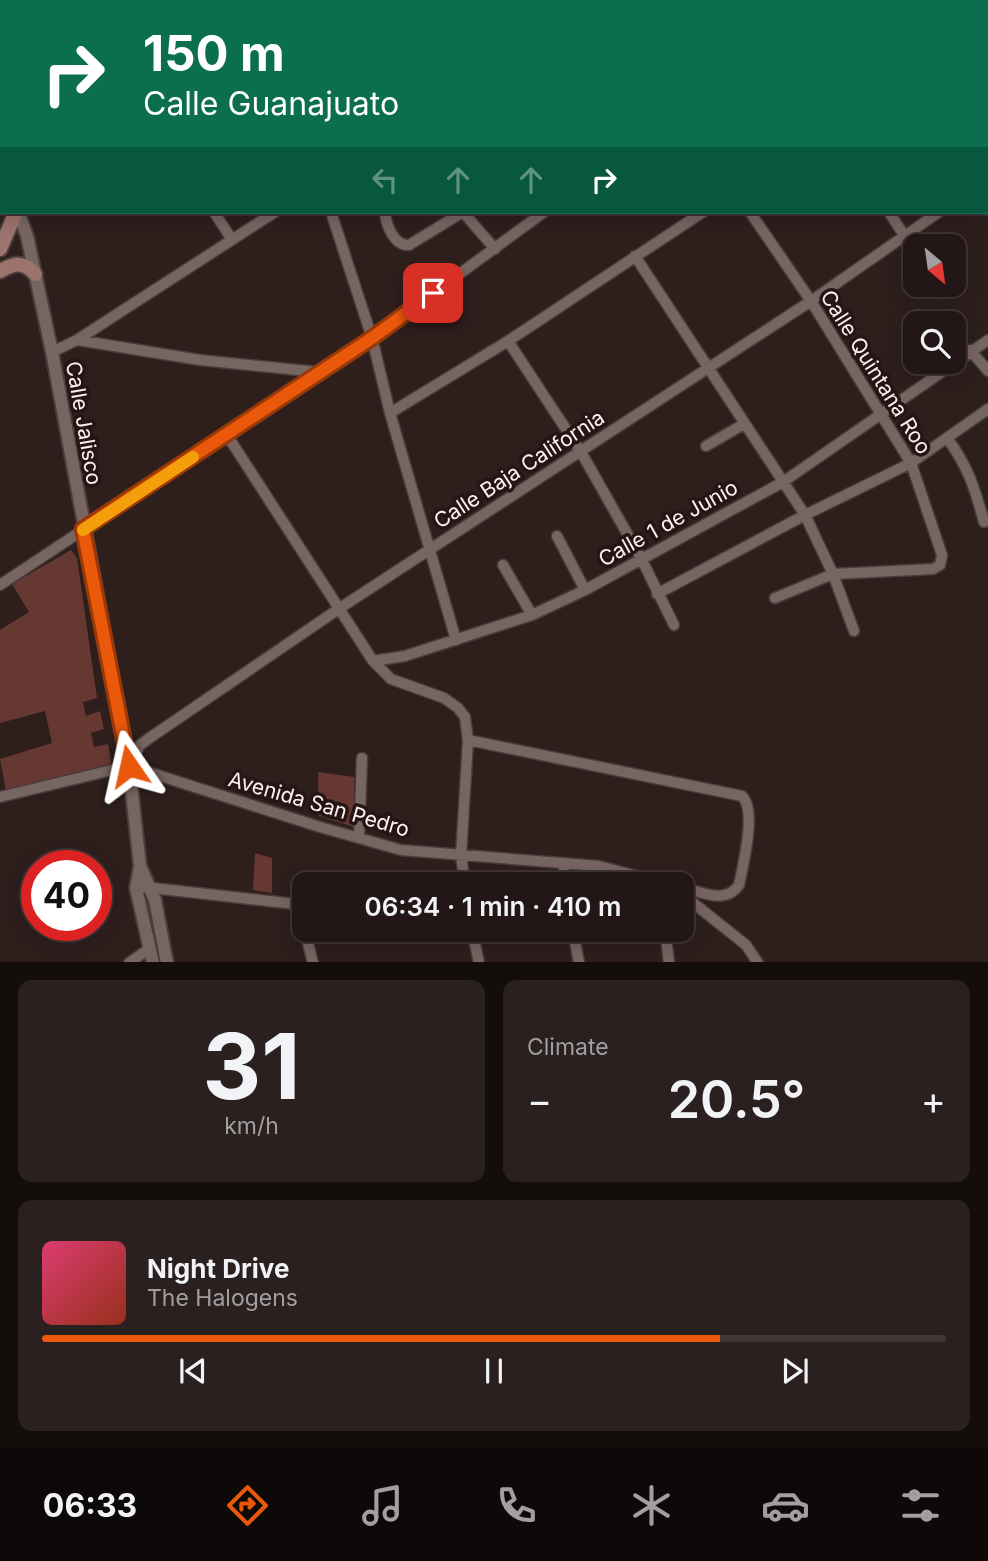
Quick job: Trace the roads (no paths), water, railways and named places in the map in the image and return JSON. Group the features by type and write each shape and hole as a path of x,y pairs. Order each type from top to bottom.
{"main road":[{"path":"0,249 16,214"},
{"path":"0,271 21,263 35,274"}],"street":[{"name":"Calle Jalisco","path":"18,214 27,236 52,352 129,766 140,866 136,888 153,962"},
{"name":"Calle Jalisco","path":"27,236 30,214"},
{"path":"215,214 231,238"},
{"path":"52,352 77,340 272,214"},
{"path":"332,214 372,338 390,413 456,640"},
{"path":"385,214 397,242 403,246 460,214"},
{"path":"465,214 495,249"},
{"path":"0,585 372,338 541,214"},
{"path":"390,413 508,341 700,214"},
{"name":"Calle Quintana Roo","path":"751,214 811,301 911,463 941,549 940,565 922,570 833,574"},
{"path":"890,214 904,234"},
{"name":"Calle Baja California","path":"906,234 936,214"},
{"name":"Calle Baja California","path":"129,766 140,745 150,737 341,608 811,301 903,236"},
{"path":"635,256 805,514 833,574 854,631"},
{"path":"77,340 200,360 318,372"},
{"name":"Calle 1 de Junio","path":"373,661 405,656 532,615 585,590 783,482 988,340"},
{"path":"508,341 581,452 641,558 674,625"},
{"path":"970,350 988,371"},
{"path":"657,594 805,514 911,463 988,409"},
{"path":"706,446 744,424"},
{"path":"227,435 373,661 391,679 444,698 465,717 468,740 461,856 463,872"},
{"path":"947,438 963,459 974,484 984,522"},
{"path":"557,536 585,590"},
{"path":"503,565 532,615"},
{"path":"775,598 833,574"},
{"path":"468,740 742,796 746,799 748,831 739,885 733,892 719,897 694,890"},
{"path":"359,838 362,758"},
{"path":"0,797 129,766"},
{"name":"Avenida San Pedro","path":"129,766 401,850 599,866 621,872"},
{"path":"563,863 564,872"},
{"name":"Calle Jalisco","path":"140,866 150,887 167,962"},
{"path":"136,888 150,887 292,904"},
{"path":"694,904 746,945 758,962"},
{"path":"309,942 313,962"},
{"path":"475,942 479,962"},
{"path":"575,942 579,962"},
{"path":"667,942 669,962"},
{"path":"129,962 150,948"}]}
